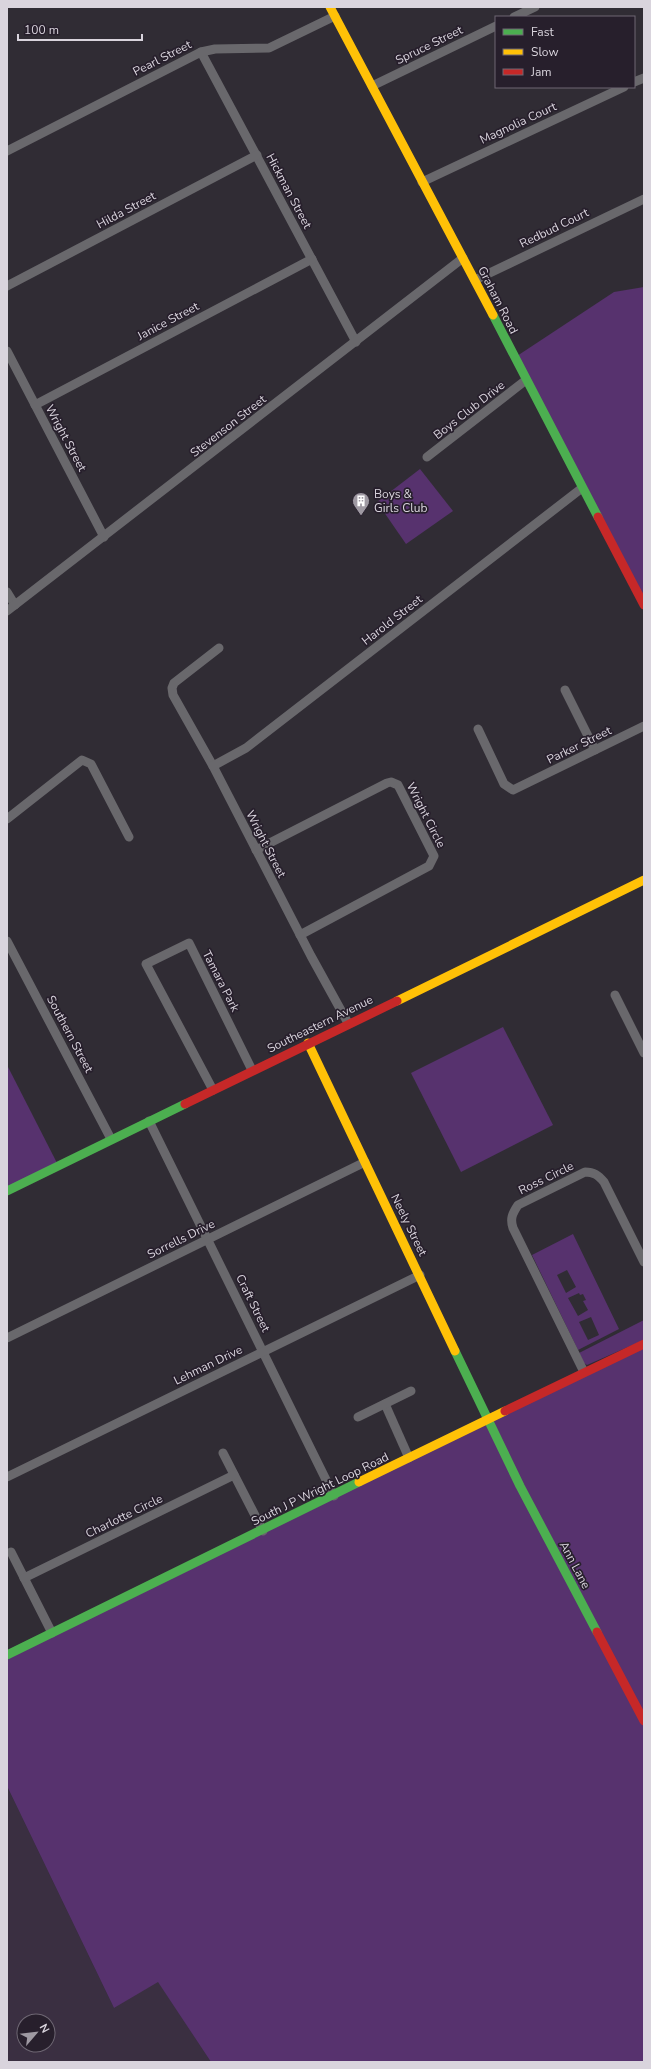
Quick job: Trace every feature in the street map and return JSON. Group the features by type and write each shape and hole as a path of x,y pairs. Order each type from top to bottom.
{"street":[{"name":"Graham Road","path":"330,7 475,280 644,605"},
{"path":"516,16 535,7"},
{"name":"Pearl Street","path":"7,151 201,52 215,49 269,48 335,16"},
{"name":"Spruce Street","path":"372,86 495,26"},
{"name":"Hickman Street","path":"201,52 356,342"},
{"name":"Magnolia Court","path":"422,182 622,88"},
{"name":"Hilda Street","path":"7,286 257,156"},
{"name":"Redbud Court","path":"475,280 644,199"},
{"name":"Janice Street","path":"35,405 312,258"},
{"name":"Stevenson Street","path":"7,611 463,258"},
{"name":"Wright Street","path":"7,351 104,536"},
{"name":"Boys Club Drive","path":"427,457 526,380"},
{"name":"Harold Street","path":"213,766 246,748 582,488"},
{"path":"7,592 15,605"},
{"name":"Wright Street","path":"219,648 174,683 172,688 173,695 213,766 300,935 348,1023"},
{"path":"564,690 595,750"},
{"name":"Parker Street","path":"478,729 504,784 513,790 644,726"},
{"path":"7,819 82,760 87,761 93,768 129,837"},
{"name":"Wright Circle","path":"256,850 387,783 391,782 398,785 434,856 429,866 300,935"},
{"name":"Southeastern Avenue","path":"7,1191 348,1023 644,880"},
{"name":"Southern Street","path":"7,940 112,1139"},
{"name":"Tamara Park","path":"213,1090 146,964 189,943 252,1070"},
{"path":"615,995 644,1053"},
{"name":"Neely Street","path":"308,1043 489,1418"},
{"name":"Craft Street","path":"149,1121 334,1496"},
{"name":"Sorrells Drive","path":"7,1338 366,1162"},
{"name":"Ross Circle","path":"584,1372 513,1228 512,1213 518,1205 585,1172 592,1172 598,1175 604,1182 644,1262"},
{"name":"Lehman Drive","path":"7,1477 420,1275"},
{"name":"South J P Wright Loop Road","path":"7,1655 334,1496 489,1418 644,1344"},
{"path":"358,1417 411,1391"},
{"path":"385,1404 409,1458"},
{"name":"Ann Lane","path":"489,1418 520,1486 644,1721"},
{"path":"223,1453 262,1531"},
{"name":"Charlotte Circle","path":"24,1578 234,1475"},
{"path":"12,1552 52,1633"}],"shaded area":[{"path":"644,287 644,605 514,358 614,292"},
{"path":"420,469 453,511 406,544 377,502"},
{"path":"503,1027 553,1125 461,1172 411,1073"},
{"path":"7,1065 58,1165 7,1191"},
{"path":"573,1234 619,1329 578,1350 532,1255","holes":["567,1270 576,1287 566,1293 557,1275","579,1293 580,1295 583,1294 586,1300 583,1301 588,1310 578,1316 568,1298","591,1317 599,1335 588,1340 579,1322"]},
{"path":"644,1320 644,1340 587,1365 584,1363 579,1353"},
{"path":"644,1344 644,2062 211,2062 158,1982 114,2008 7,1786 7,1655"},
{"path":"7,1786 114,2008 158,1981 211,2062 7,2062"}],"traffic: fast":[{"path":"493,315 598,517"},
{"path":"7,1191 185,1104"},
{"path":"455,1351 520,1486 597,1632"},
{"path":"7,1655 359,1482"}],"traffic: slow":[{"path":"330,7 493,315"},
{"path":"397,1001 644,880"},
{"path":"308,1043 455,1351"},
{"path":"359,1482 505,1411"}],"traffic: jam":[{"path":"598,517 644,605"},
{"path":"185,1104 397,1001"},
{"path":"505,1411 644,1344"},
{"path":"597,1632 644,1721"}],"place":[{"name":"Boys & Girls Club","path":"361,516"}]}
